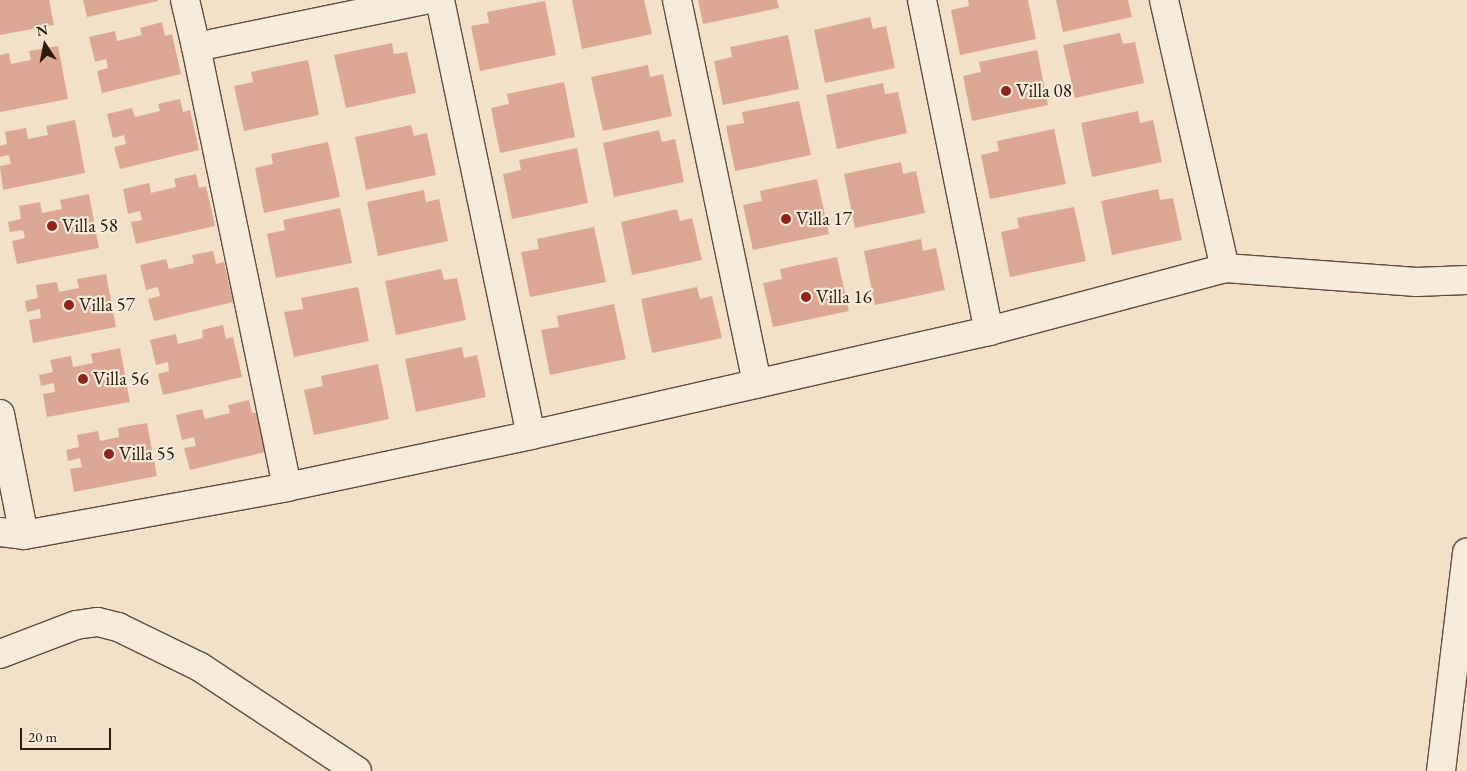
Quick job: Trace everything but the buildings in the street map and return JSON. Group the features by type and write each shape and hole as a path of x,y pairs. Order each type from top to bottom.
{"street":[{"path":"185,0 286,487"},
{"path":"196,47 424,0"},
{"path":"440,0 531,435"},
{"path":"677,0 757,384"},
{"path":"922,0 989,331"},
{"path":"1164,0 1225,268"},
{"path":"0,414 12,534 286,487 531,435 989,331 1225,268 1416,282 1467,280"},
{"path":"1441,771 1467,553"},
{"path":"0,654 76,625 98,622 118,628 200,667 357,771"}],"place":[{"name":"Villa 08","path":"1006,91"},
{"name":"Villa 17","path":"786,219"},
{"name":"Villa 58","path":"52,226"},
{"name":"Villa 16","path":"806,297"},
{"name":"Villa 57","path":"69,305"},
{"name":"Villa 56","path":"83,379"},
{"name":"Villa 55","path":"109,454"}]}
